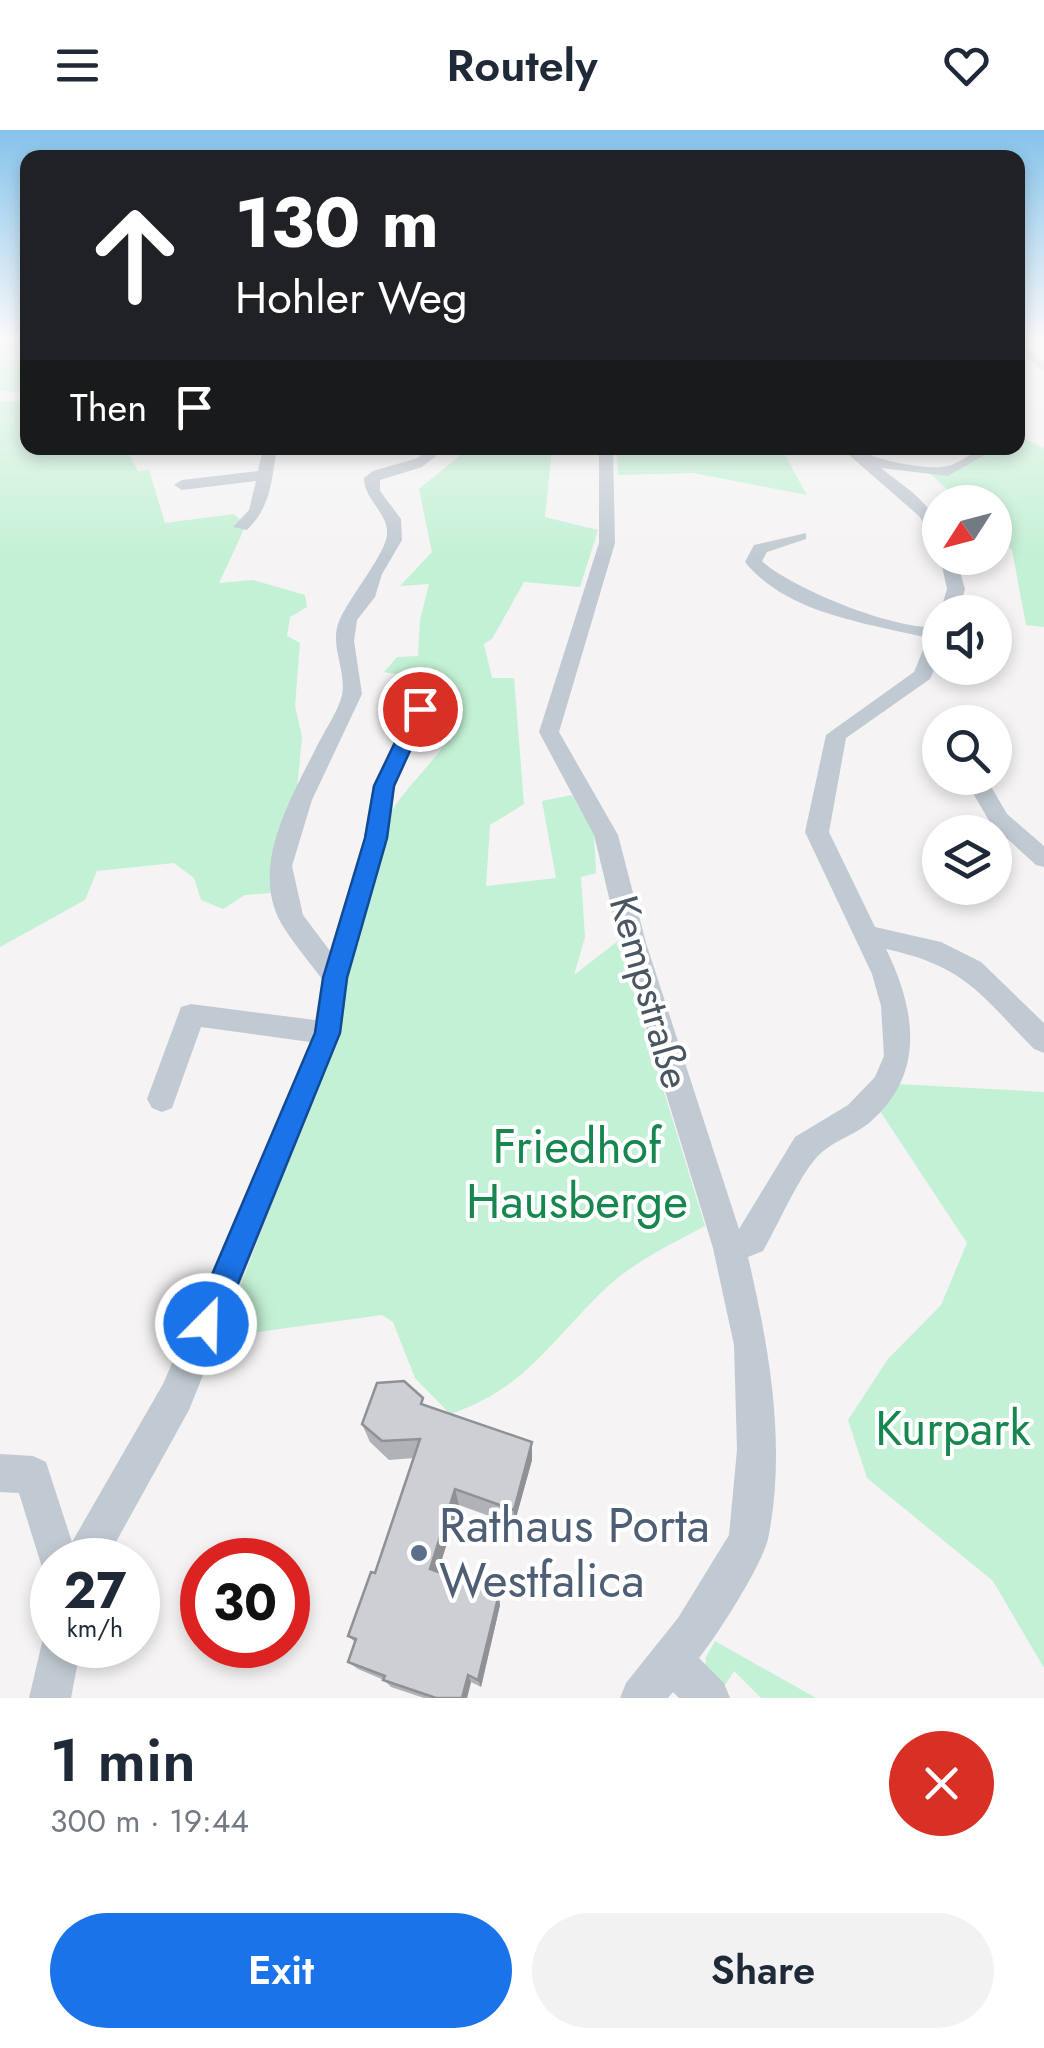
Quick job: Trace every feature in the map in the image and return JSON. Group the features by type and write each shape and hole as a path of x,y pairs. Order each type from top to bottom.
{"street":[{"path":"242,527 257,511 269,455"},
{"path":"335,978 291,918 280,866 301,800 352,694 345,640 348,620 366,598 373,574 394,540 393,518 372,491 372,478 384,471 423,463 428,455"},
{"name":"Kempstraße","path":"606,455 607,543 549,732 606,835 633,943 729,1248 752,1346 756,1450 748,1540 673,1662 641,1698"},
{"path":"855,455 922,510"},
{"path":"861,461 948,472 978,455"},
{"path":"182,486 266,475"},
{"path":"800,536 760,550 753,562 762,574 803,596 922,629"},
{"path":"729,1248 752,1240 806,1147 858,1114 887,1085 898,1056 899,1034 885,974 817,832 830,754 844,728 922,676"},
{"path":"96,1538 176,1397 327,1033 335,978 376,838 384,786 420,709"},
{"path":"985,795 998,819 1044,859"},
{"path":"867,935 932,949 972,969 1044,1040"},
{"path":"162,1099 191,1015 327,1033"},
{"path":"0,1474 32,1474 51,1538"},
{"path":"673,1662 709,1698"},
{"path":"50,1698 56,1668"}],"green space":[{"path":"0,412 20,412 20,455 129,455 138,471 149,470 165,523 234,514 246,525 219,583 253,580 305,595 307,607 290,617 287,636 300,643 295,706 302,737 296,800 273,859 271,893 245,895 223,909 201,900 194,878 174,863 97,871 85,900 0,947"},
{"path":"1025,439 1044,448 1044,627 1026,625 1012,550 1012,485 942,485 925,469 968,463 983,455 1025,455"},
{"name":"Friedhof Hausberge","path":"460,455 551,455 545,517 598,530 580,587 524,582 492,639 484,644 492,678 514,678 524,804 490,825 486,886 556,878 542,801 572,795 594,833 596,873 581,877 585,937 574,975 618,941 705,1226 617,1278 536,1361 499,1391 450,1414 415,1378 393,1322 382,1315 221,1337 332,1045 351,948 388,818 446,743 411,739 425,708 410,706 417,678 384,672 397,657 418,656 420,620 429,584 400,586 432,552 419,489"},
{"path":"617,455 785,455 807,495 693,473 618,475"},
{"name":"Kurpark","path":"896,1084 1044,1092 1044,1668 993,1581 867,1478 848,1420 888,1359 941,1305 967,1243 876,1105"},
{"path":"715,1641 816,1698 761,1698 734,1671 721,1691 705,1674 706,1657"}],"building":[{"name":"Rathaus Porta Westfalica","path":"404,1381 423,1398 421,1404 532,1442 514,1510 455,1489 430,1569 499,1594 478,1680 468,1675 462,1698 436,1698 383,1680 385,1676 348,1662 356,1639 348,1636 371,1572 375,1573 420,1439 382,1441 362,1424 377,1383"}],"place":[{"name":"Rathaus Porta Westfalica","path":"419,1553"}],"route":[{"path":"206,1324 327,1033 335,978 376,838 384,786 420,709"}]}
